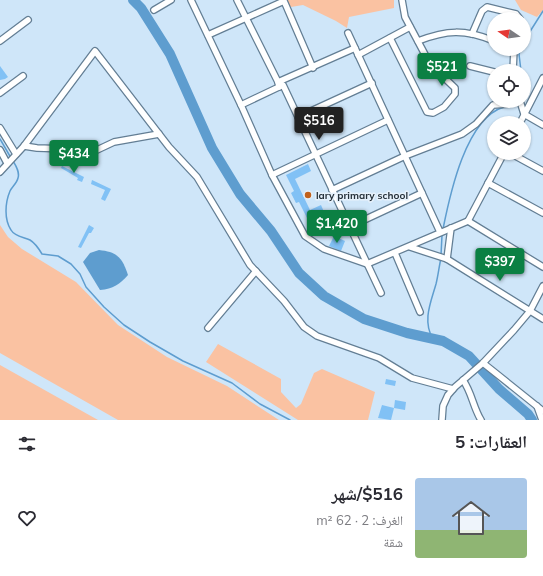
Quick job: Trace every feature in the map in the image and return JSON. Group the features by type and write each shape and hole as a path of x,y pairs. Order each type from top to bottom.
{"street":[{"path":"154,10 171,0"},
{"path":"191,0 241,105 272,175 305,236 324,249 367,264 410,247 440,232 468,221 500,160"},
{"path":"237,0 298,117 381,293"},
{"path":"390,38 427,112 433,113 447,103 455,94 456,90 454,86 433,68 403,13 402,0"},
{"path":"208,35 284,1 312,68"},
{"path":"472,34 482,11 487,7 508,12"},
{"path":"0,41 28,20"},
{"path":"358,55 410,27"},
{"path":"418,41 447,32 472,34 487,39"},
{"path":"348,33 440,232"},
{"path":"241,105 312,68 355,48"},
{"path":"0,172 24,146 95,51 159,134 197,177 250,265 284,301 304,327 317,336 379,358 412,378 453,389"},
{"path":"470,66 487,70"},
{"path":"0,93 23,76"},
{"path":"524,114 543,78"},
{"path":"298,117 372,83"},
{"path":"332,190 405,156 467,131 490,108"},
{"path":"522,108 524,114 543,125"},
{"path":"272,175 388,120"},
{"path":"0,128 15,155"},
{"path":"24,146 37,148 97,150 114,142 159,134"},
{"path":"0,150 8,162"},
{"path":"523,160 543,171"},
{"path":"488,183 543,213"},
{"path":"349,227 422,193"},
{"path":"468,221 543,267"},
{"path":"447,259 451,228"},
{"path":"410,247 447,259 543,319"},
{"path":"394,253 420,312"},
{"path":"208,328 256,271"},
{"path":"442,420 444,406 453,389 483,363 530,311 543,286"},
{"path":"483,363 541,412"},
{"path":"463,380 470,390 476,412 481,420"}],"shaded area":[{"path":"285,0 394,0 394,8 349,17 347,28 303,5 291,7"},
{"path":"515,0 543,0 543,10 537,17 531,14 531,12 521,10"},
{"path":"0,225 8,237 22,249 76,282 118,325 167,357 227,386 279,420 118,420 0,353"},
{"path":"218,344 281,379 281,392 296,408 301,404 314,373 322,369 375,392 368,420 298,420 206,362"},
{"path":"0,365 98,420 0,420"}],"water":[{"path":"99,250 110,252 118,256 128,275 116,286 100,290 83,262 90,253"}],"building":[{"path":"0,66 8,77 0,80"},
{"path":"308,164 311,171 295,179 310,210 321,205 324,212 308,220 299,202 296,203 291,193 294,191 286,175"},
{"path":"62,166 84,177 82,182 61,168"},
{"path":"92,180 111,189 105,201 101,199 105,190 91,184"},
{"path":"89,225 94,228 91,233 89,233 81,248 78,247"},
{"path":"334,236 345,241 341,251 329,246"},
{"path":"386,379 396,381 395,386 385,384"},
{"path":"395,400 406,402 405,410 394,408"},
{"path":"382,405 394,408 391,420 378,418"}],"waterway":[{"path":"133,0 141,8 170,54 212,148 240,194 271,231 299,273 324,296 364,319 407,333 443,341 469,356 499,389 528,414 532,420"},
{"path":"531,30 543,11"},
{"path":"519,56 520,64"},
{"path":"443,229 455,178 470,141 479,126 491,114 502,108"},
{"path":"0,139 11,158"},
{"path":"13,161 17,169 18,176 17,182 11,189 8,196 6,206 7,221 13,232 32,241 42,254 58,256 71,264 80,274 86,287 104,307 124,325 183,361 232,383 260,404 290,420"},
{"path":"441,255 442,235"},
{"path":"433,339 428,325 428,312 436,284 441,258"}],"place":[{"name":"lary primary school","path":"308,195"}]}
